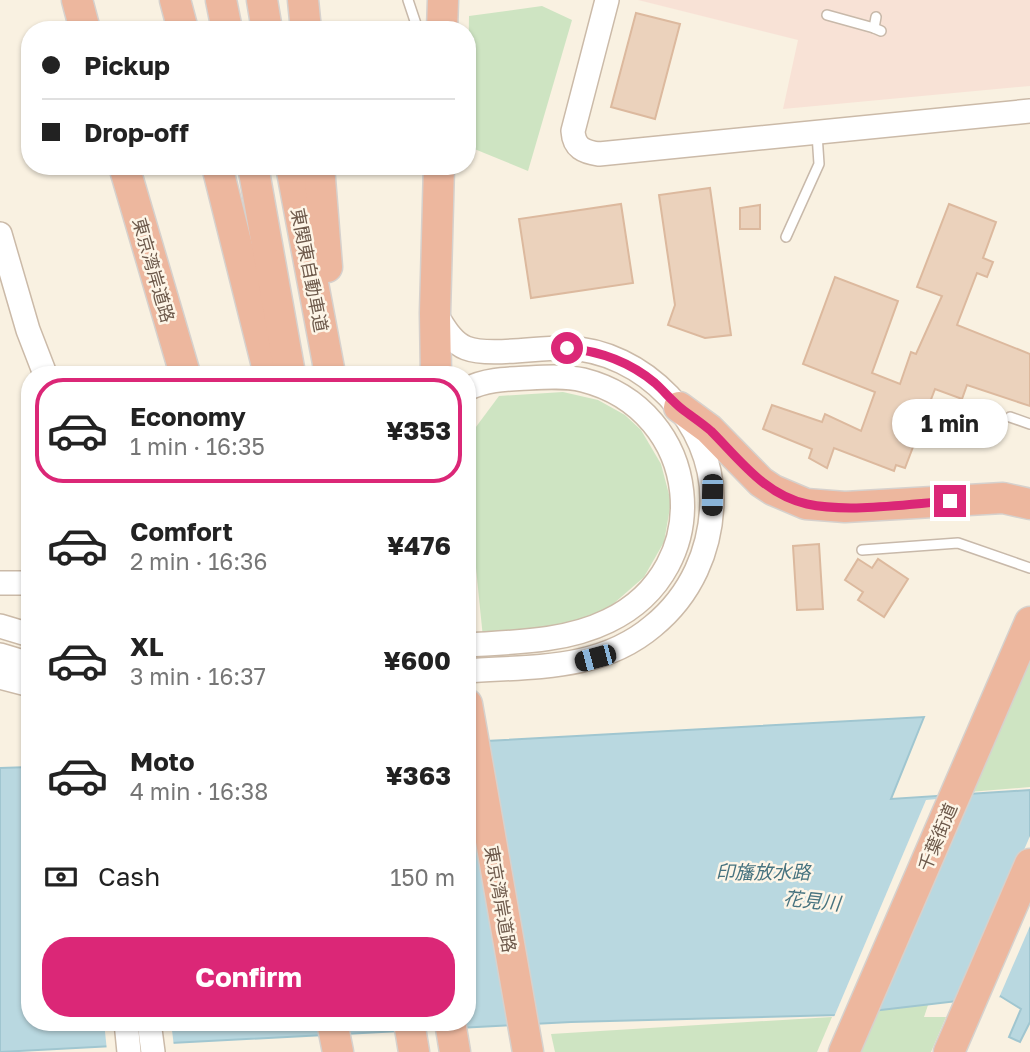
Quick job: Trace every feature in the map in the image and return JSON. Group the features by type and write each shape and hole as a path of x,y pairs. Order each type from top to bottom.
{"highway":[{"path":"77,0 83,21"},
{"path":"175,0 181,21"},
{"path":"221,0 225,21"},
{"path":"262,0 266,21"},
{"path":"303,0 305,21"},
{"path":"442,21 443,0"},
{"name":"東京湾岸道路","path":"127,175 183,366"},
{"path":"219,175 267,366"},
{"path":"255,175 289,366"},
{"name":"東関東自動車道","path":"293,175 329,366"},
{"path":"320,175 332,329 329,366"},
{"path":"436,366 439,175"},
{"path":"679,407 709,429 761,482 806,504 845,507 1003,498 1030,504"},
{"name":"千葉街道","path":"844,1052 1030,622"},
{"name":"東京湾岸道路","path":"476,755 528,1052"},
{"path":"949,1052 1030,864"},
{"path":"334,1031 338,1052"},
{"path":"410,1031 414,1052"},
{"path":"452,1031 455,1052"}],"street":[{"path":"607,0 573,131 573,141 579,148 599,154 1030,111"},
{"path":"0,234 28,330 35,366"},
{"path":"435,313 449,334 467,348 481,351 567,348 598,352 646,376 679,407 692,425 705,459 712,495 712,514 701,562 693,579 672,609 636,639 595,658 554,665 476,670"},
{"path":"28,330 42,366"},
{"path":"476,386 497,380 547,377 580,379 611,390 640,409 663,436 679,470 684,497 677,541 663,573 639,601 607,622 563,636 476,644"},
{"path":"0,583 21,583"},
{"path":"0,626 21,632"},
{"path":"0,654 21,661"},
{"path":"0,677 21,683"},
{"path":"127,1031 130,1052"},
{"path":"150,1031 153,1052"}],"lane":[{"path":"408,0 415,21"},
{"path":"827,15 877,29 876,17"},
{"path":"786,237 819,164 817,132"},
{"path":"1010,417 1030,424"},
{"path":"862,550 958,543 1030,568"}],"shaded area":[{"path":"638,0 1030,0 1030,86 783,109 798,40"}],"green space":[{"path":"542,6 572,20 528,171 476,150 476,21 469,21 469,16"},
{"path":"563,392 598,400 625,415 641,430 661,464 671,502 664,542 644,577 612,605 572,625 483,638 476,568 476,427 499,396"},
{"path":"1030,650 1030,787 969,792"},
{"path":"928,1005 924,1017 946,1017 931,1052 856,1052 874,1008"},
{"path":"832,1017 817,1052 555,1052 551,1034"}],"water":[{"name":"印旛放水路","path":"924,717 891,799 1030,790 1030,1022 1020,1042 1009,1037 1021,1009 1000,996 838,1015 476,1027 476,742"},
{"name":"印旛放水路","path":"21,767 21,1031 400,1031 0,1052 0,768"}],"pier":[{"path":"969,796 871,1013 834,1017 926,800"},
{"path":"1030,836 1030,926 998,1000 957,1005"},
{"path":"105,1031 172,1031 174,1047 107,1051"}],"building":[{"path":"636,13 680,24 655,119 611,107"},
{"path":"710,188 731,335 705,338 668,325 675,305 659,195"},
{"path":"621,204 633,283 531,298 519,219"},
{"path":"949,204 996,222 983,258 993,262 987,277 977,273 957,325 1030,354 1030,406 967,385 962,399 935,389 905,468 896,465 894,471 834,448 827,468 809,458 812,449 763,429 772,405 822,422 825,414 861,431 875,392 803,364 835,277 898,301 872,373 900,384 911,352 916,354 942,296 917,287"},
{"path":"760,205 760,229 740,229 740,208"},
{"path":"819,544 823,609 797,610 793,546"},
{"path":"858,559 872,568 878,559 908,579 884,617 858,600 863,592 845,580"}],"route":[{"path":"567,348 598,352 646,376 679,407 709,429 761,482 806,504 845,507 950,501"}],"water label":[{"name":"花見川","path":"812,900"}]}
